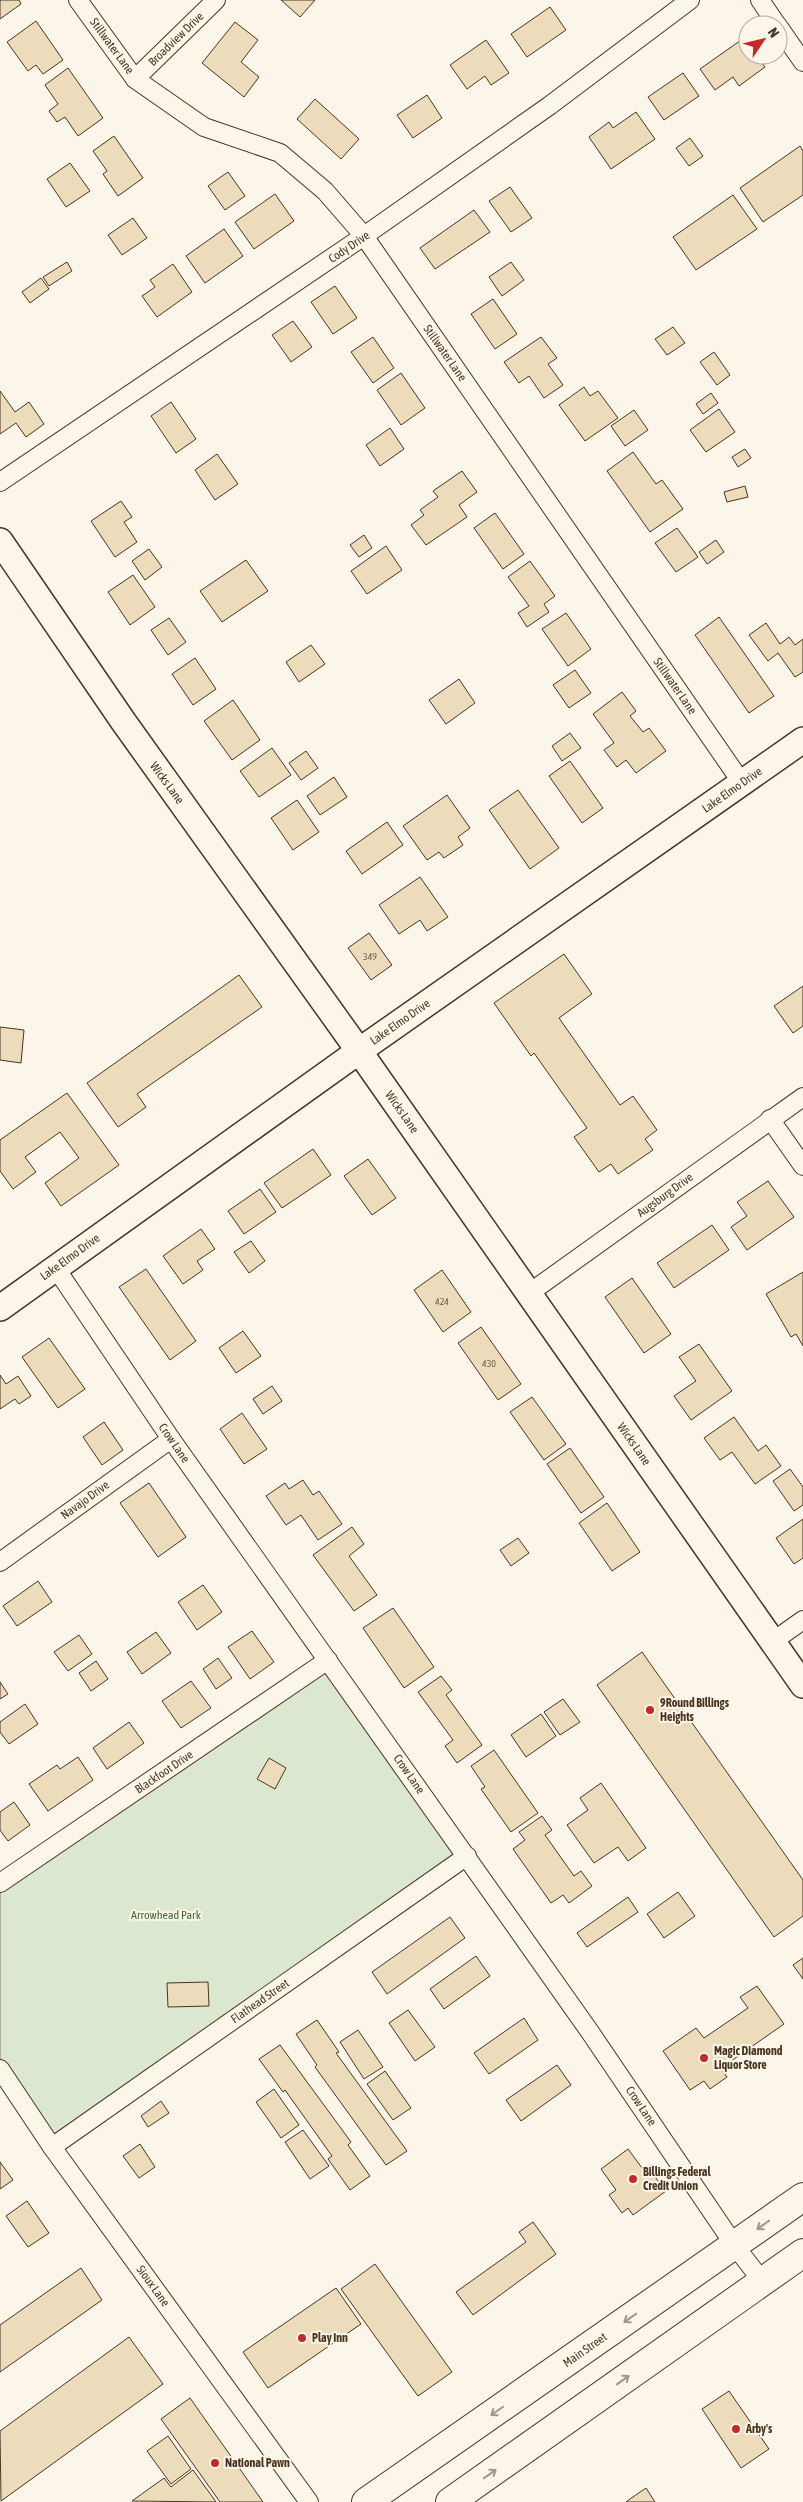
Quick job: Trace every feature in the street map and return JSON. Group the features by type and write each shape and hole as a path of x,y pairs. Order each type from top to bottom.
{"main road":[{"name":"Wicks Lane","path":"0,541 123,721 359,1051 803,1685"},
{"name":"Lake Elmo Drive","path":"0,1308 359,1051 803,740"},
{"name":"Main Street","path":"366,2502 803,2197"},
{"path":"450,2502 803,2253"}],"street":[{"name":"Stillwater Lane","path":"78,0 135,79 204,127 280,153 325,191 364,236 742,783"},
{"name":"Broadview Drive","path":"135,79 216,0"},
{"name":"Cody Drive","path":"0,482 364,236 549,106 690,0"},
{"path":"760,0 770,15"},
{"path":"788,40 803,62"},
{"name":"Augsburg Drive","path":"528,1294 770,1118 803,1097"},
{"path":"770,1118 803,1166"},
{"name":"Crow Lane","path":"55,1267 171,1439 467,1856 735,2246 762,2281"},
{"name":"Navajo Drive","path":"0,1562 171,1439"},
{"path":"772,1642 803,1620"},
{"name":"Blackfoot Drive","path":"0,1883 328,1660"},
{"name":"Flathead Street","path":"52,2146 467,1856"},
{"name":"Sioux Lane","path":"0,2069 52,2146 309,2502"}],"green space":[{"name":"Arrowhead Park","path":"325,1672 461,1860 55,2135 0,2060 0,1889"}],"building":[{"path":"0,0 19,0 21,4 0,19"},
{"path":"281,0 315,0 300,17"},
{"path":"550,7 566,30 527,57 511,34"},
{"path":"36,21 63,60 43,74 36,65 28,71 7,42"},
{"path":"235,22 258,40 241,62 259,77 244,97 202,63"},
{"path":"486,40 509,73 491,85 485,76 467,89 450,65"},
{"path":"738,42 738,65 764,65 765,67 739,86 733,77 715,90 700,69"},
{"path":"68,68 103,118 78,136 65,117 57,122 49,111 58,104 45,85"},
{"path":"683,73 699,96 664,120 648,97"},
{"path":"427,95 442,118 413,138 397,115"},
{"path":"315,99 359,139 341,159 297,119"},
{"path":"636,112 655,139 611,169 589,137 609,122 613,128"},
{"path":"114,136 143,178 118,196 103,174 107,171 93,151"},
{"path":"690,138 703,156 689,166 676,148"},
{"path":"800,146 803,151 803,195 763,222 740,188"},
{"path":"70,163 90,191 66,207 47,179"},
{"path":"228,172 245,196 225,210 208,186"},
{"path":"510,187 532,218 511,232 489,201"},
{"path":"275,194 294,221 254,249 235,222"},
{"path":"733,195 757,229 696,270 673,237"},
{"path":"474,210 490,232 435,269 420,248"},
{"path":"133,218 147,238 122,255 108,235"},
{"path":"224,229 243,256 205,283 186,256"},
{"path":"67,262 72,271 49,286 43,277"},
{"path":"511,262 524,280 502,296 489,277"},
{"path":"173,264 192,292 157,317 142,296 155,287 150,280"},
{"path":"41,278 49,289 30,303 22,292"},
{"path":"335,286 357,318 333,334 311,302"},
{"path":"493,299 517,334 495,349 471,314"},
{"path":"293,321 312,347 291,362 272,335"},
{"path":"673,327 685,343 667,355 655,339"},
{"path":"373,337 394,368 373,383 351,352"},
{"path":"541,337 557,358 548,364 563,385 544,398 529,376 519,383 504,362"},
{"path":"714,352 730,375 717,385 700,362"},
{"path":"401,373 425,408 401,425 377,390"},
{"path":"584,387 590,396 598,391 618,418 585,441 559,405"},
{"path":"0,391 15,412 29,402 44,424 26,437 16,423 0,434"},
{"path":"711,393 718,403 703,414 696,404"},
{"path":"171,402 196,439 176,453 151,416"},
{"path":"719,409 735,432 706,452 690,430"},
{"path":"634,410 648,430 625,446 611,426"},
{"path":"390,428 404,449 380,466 366,445"},
{"path":"745,449 751,458 738,467 732,457"},
{"path":"633,452 656,484 662,480 683,509 650,532 607,471"},
{"path":"217,454 238,484 215,500 195,470"},
{"path":"462,471 477,492 459,505 467,517 426,545 411,525 424,515 420,510 438,497 433,491"},
{"path":"745,486 748,497 727,502 724,492"},
{"path":"121,501 132,517 124,522 137,542 115,557 91,521"},
{"path":"495,513 524,554 503,569 474,528"},
{"path":"677,528 698,557 676,572 655,543"},
{"path":"364,535 372,548 359,557 350,545"},
{"path":"716,540 724,552 707,564 699,552"},
{"path":"386,546 402,570 367,594 351,571"},
{"path":"149,549 162,567 145,580 132,561"},
{"path":"246,560 268,591 222,622 200,591"},
{"path":"530,561 555,596 544,604 549,612 527,627 518,613 529,606 508,577"},
{"path":"133,575 155,607 130,625 108,592"},
{"path":"566,613 591,649 568,666 542,629"},
{"path":"719,617 774,696 749,713 695,635"},
{"path":"169,618 186,642 168,655 151,630"},
{"path":"766,623 780,644 789,637 795,645 803,639 803,672 795,677 778,653 768,661 749,635"},
{"path":"311,645 325,664 299,682 286,662"},
{"path":"195,658 216,689 193,705 172,674"},
{"path":"575,670 591,693 569,708 553,685"},
{"path":"459,679 475,703 446,724 429,700"},
{"path":"622,692 636,711 630,716 643,732 649,728 666,751 636,773 626,760 617,767 604,750 614,743 593,714"},
{"path":"233,700 260,740 232,760 204,721"},
{"path":"570,733 581,748 562,761 552,746"},
{"path":"272,748 291,775 259,797 240,771"},
{"path":"306,751 318,768 301,780 289,763"},
{"path":"570,761 603,808 582,823 549,776"},
{"path":"334,777 347,797 320,815 307,796"},
{"path":"518,790 559,848 530,869 489,810"},
{"path":"447,795 470,828 458,837 463,845 444,858 439,852 427,860 403,826"},
{"path":"297,800 319,832 293,850 271,818"},
{"path":"387,822 403,845 362,874 346,851"},
{"path":"420,877 448,917 427,931 420,920 399,934 379,905"},
{"path":"369,933 392,965 371,980 348,948"},
{"path":"564,954 592,994 559,1018 620,1105 633,1096 657,1130 645,1139 653,1150 618,1174 611,1164 599,1172 574,1137 587,1128 534,1053 531,1056 494,1003"},
{"path":"239,975 262,1007 137,1094 146,1107 118,1127 87,1083"},
{"path":"803,986 803,1026 793,1033 774,1006"},
{"path":"0,1027 24,1030 21,1063 0,1060"},
{"path":"67,1093 119,1165 61,1206 45,1183 79,1158 60,1132 25,1157 36,1172 13,1189 0,1171 0,1140"},
{"path":"313,1149 331,1175 282,1208 264,1183"},
{"path":"368,1159 396,1198 372,1215 344,1176"},
{"path":"768,1181 794,1217 747,1250 731,1227 747,1216 737,1202"},
{"path":"260,1189 276,1212 244,1234 228,1211"},
{"path":"712,1225 729,1250 674,1288 657,1263"},
{"path":"201,1229 215,1249 197,1261 203,1270 183,1284 163,1256"},
{"path":"251,1241 265,1261 249,1273 234,1252"},
{"path":"146,1269 196,1341 170,1360 119,1287"},
{"path":"442,1270 471,1312 443,1332 414,1290"},
{"path":"803,1272 803,1346 796,1334 791,1337 766,1294"},
{"path":"632,1278 671,1334 644,1353 605,1297"},
{"path":"481,1327 521,1384 498,1400 458,1343"},
{"path":"243,1331 261,1356 236,1373 219,1348"},
{"path":"49,1338 85,1389 58,1408 22,1357"},
{"path":"699,1344 732,1391 691,1420 674,1396 696,1381 679,1357"},
{"path":"0,1375 6,1384 18,1376 31,1396 19,1404 15,1399 0,1409"},
{"path":"272,1386 282,1401 263,1414 253,1399"},
{"path":"532,1397 566,1444 544,1460 510,1412"},
{"path":"242,1413 267,1449 244,1464 220,1429"},
{"path":"734,1417 758,1451 766,1445 781,1466 755,1484 732,1452 720,1460 704,1438"},
{"path":"104,1422 123,1450 102,1465 83,1437"},
{"path":"570,1448 604,1497 581,1513 547,1464"},
{"path":"790,1469 803,1487 803,1505 794,1511 773,1481"},
{"path":"303,1480 313,1495 319,1491 342,1524 318,1540 301,1515 286,1525 266,1496 285,1483 289,1489"},
{"path":"149,1483 186,1537 158,1557 120,1503"},
{"path":"607,1503 640,1552 612,1571 579,1523"},
{"path":"803,1519 803,1558 794,1564 776,1538"},
{"path":"352,1527 364,1544 349,1556 377,1595 354,1611 313,1555"},
{"path":"518,1538 529,1553 511,1566 500,1550"},
{"path":"38,1581 52,1602 17,1626 3,1606"},
{"path":"203,1585 222,1612 197,1630 178,1602"},
{"path":"393,1608 434,1667 404,1688 363,1628"},
{"path":"252,1631 274,1662 250,1679 228,1647"},
{"path":"156,1632 171,1653 142,1674 127,1652"},
{"path":"79,1635 92,1654 68,1671 54,1652"},
{"path":"642,1652 803,1880 803,1916 774,1937 597,1685"},
{"path":"218,1658 232,1678 216,1689 203,1669"},
{"path":"96,1661 108,1679 91,1691 79,1673"},
{"path":"441,1676 452,1690 446,1695 482,1745 457,1763 445,1746 453,1740 418,1692"},
{"path":"191,1681 211,1708 181,1728 162,1701"},
{"path":"0,1682 8,1694 0,1699"},
{"path":"563,1699 580,1722 560,1735 544,1712"},
{"path":"25,1704 38,1724 9,1744 0,1732 0,1722"},
{"path":"541,1714 556,1736 526,1757 511,1735"},
{"path":"129,1722 144,1743 107,1769 93,1748"},
{"path":"494,1750 538,1813 511,1832 481,1789 485,1787 471,1766"},
{"path":"78,1757 93,1780 48,1811 29,1784 57,1765 60,1769"},
{"path":"269,1758 286,1768 275,1789 257,1779"},
{"path":"601,1783 646,1848 628,1861 618,1847 594,1863 567,1825 588,1810 580,1798"},
{"path":"14,1802 30,1825 8,1841 0,1830 0,1812"},
{"path":"542,1816 552,1830 545,1835 574,1876 581,1871 592,1886 569,1903 563,1895 551,1903 513,1849 525,1840 519,1832"},
{"path":"678,1892 695,1916 664,1938 647,1914"},
{"path":"628,1897 638,1912 587,1947 577,1933"},
{"path":"450,1917 465,1938 387,1994 372,1972"},
{"path":"476,1956 490,1976 444,2009 430,1989"},
{"path":"803,1958 803,1979 793,1965"},
{"path":"208,1982 209,2006 168,2007 167,1983"},
{"path":"757,1986 784,2024 721,2068 727,2077 710,2089 704,2081 690,2090 663,2051 696,2028 704,2038 748,2008 740,1997"},
{"path":"408,2010 435,2047 415,2061 389,2023"},
{"path":"524,2018 538,2040 489,2074 474,2053"},
{"path":"317,2020 339,2052 336,2053 407,2151 386,2165 315,2067 317,2065 296,2034"},
{"path":"358,2030 383,2067 364,2079 340,2042"},
{"path":"280,2045 351,2142 348,2145 370,2176 350,2190 328,2159 332,2156 285,2090 283,2092 259,2059"},
{"path":"557,2065 571,2085 521,2121 506,2100"},
{"path":"385,2071 411,2108 393,2120 367,2084"},
{"path":"274,2089 299,2125 281,2138 256,2102"},
{"path":"161,2101 169,2113 148,2127 141,2116"},
{"path":"303,2130 329,2166 310,2179 285,2142"},
{"path":"140,2144 155,2167 139,2178 123,2156"},
{"path":"628,2149 648,2176 652,2173 666,2191 633,2215 628,2208 622,2213 609,2195 616,2190 601,2169"},
{"path":"0,2162 13,2180 0,2189"},
{"path":"27,2201 49,2233 28,2247 6,2216"},
{"path":"533,2222 556,2254 473,2315 456,2292 526,2242 519,2232"},
{"path":"375,2264 452,2372 418,2396 341,2289"},
{"path":"81,2268 102,2300 0,2372 0,2325"},
{"name":"Play Inn","path":"336,2288 361,2324 268,2388 243,2352"},
{"path":"129,2337 163,2384 1,2501 0,2431"},
{"path":"729,2391 769,2449 741,2468 702,2409"},
{"path":"190,2398 263,2502 220,2502 161,2419"},
{"path":"168,2436 191,2469 171,2484 147,2451"},
{"path":"193,2470 216,2502 132,2501 164,2478 171,2487"},
{"path":"646,2488 655,2502 626,2502 630,2499"}],"place":[{"name":"9Round Billings Heights","path":"650,1710"},
{"name":"Magic Diamond Liquor Store","path":"704,2058"},
{"name":"Billings Federal Credit Union","path":"633,2179"},
{"name":"Play Inn","path":"302,2338"},
{"name":"Arby's","path":"736,2429"},
{"name":"National Pawn","path":"215,2463"}]}
